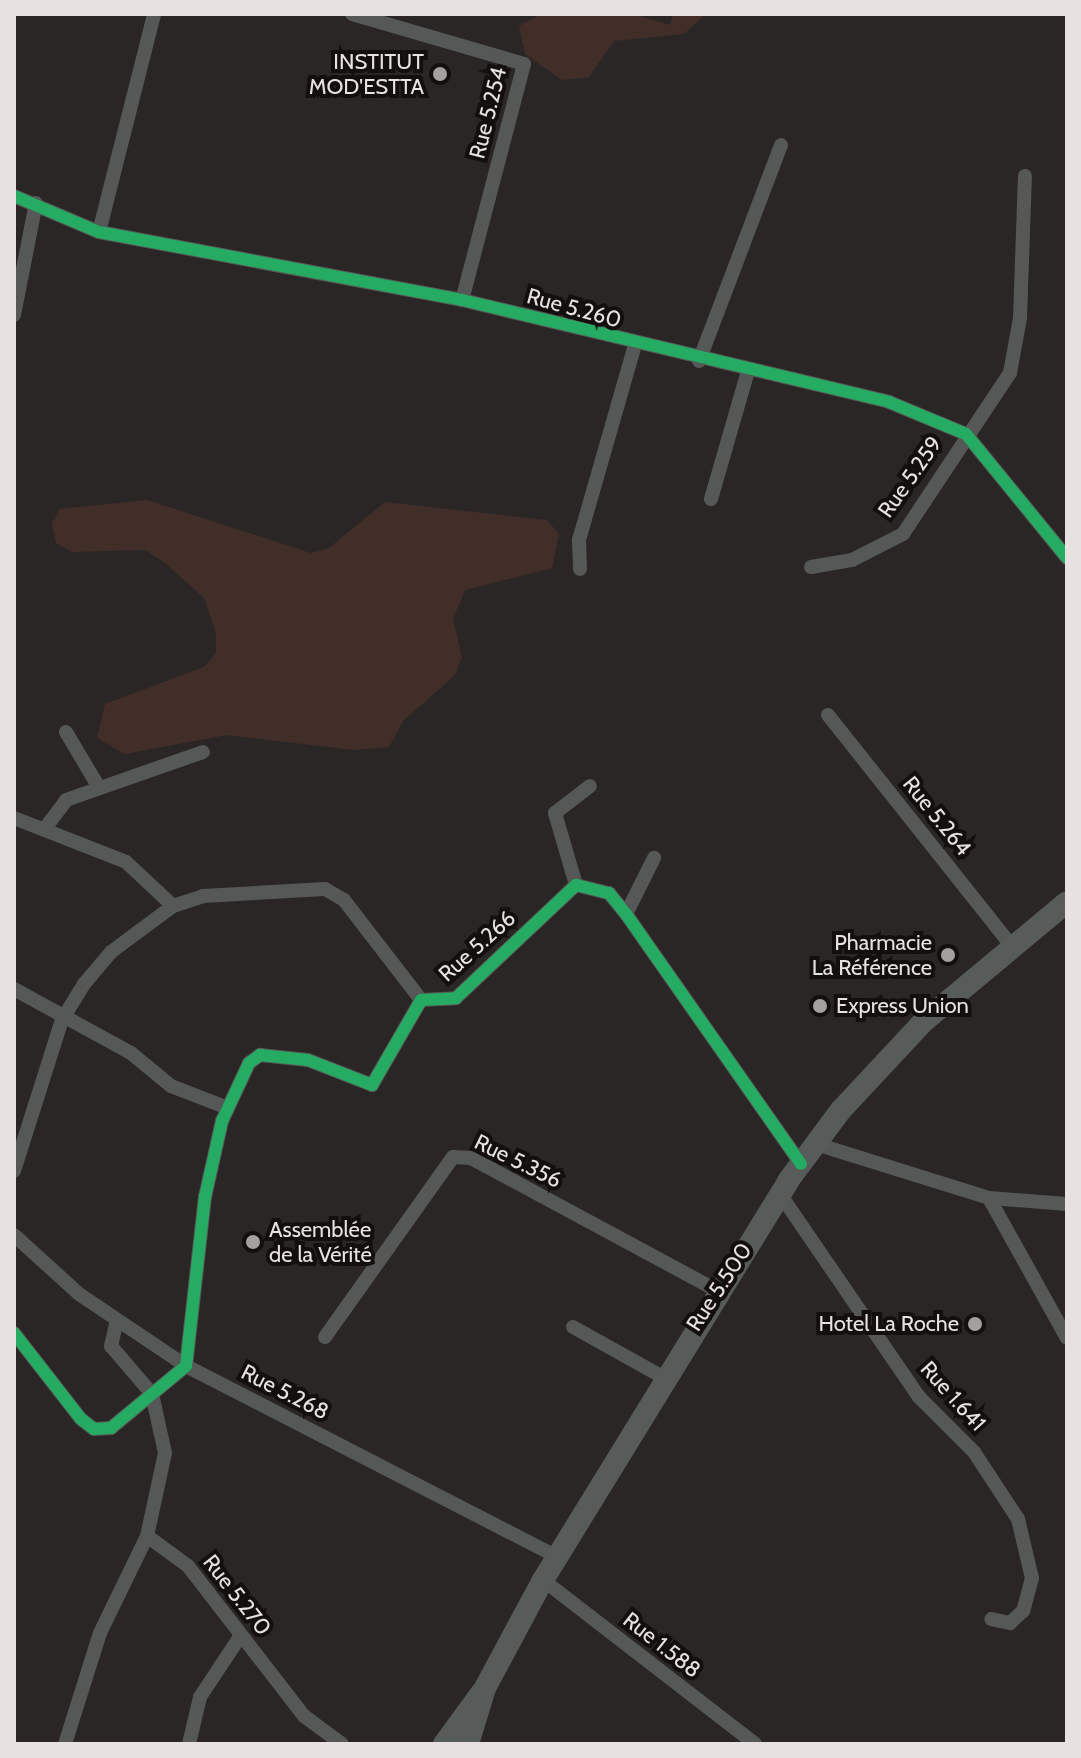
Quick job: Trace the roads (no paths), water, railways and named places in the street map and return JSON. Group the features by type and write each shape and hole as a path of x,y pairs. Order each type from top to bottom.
{"main road":[{"name":"Rue 5.500","path":"468,1744 485,1688 543,1580 716,1290 801,1164 923,1022 1011,945 1067,902"},
{"path":"444,1744 485,1688"}],"street":[{"path":"99,232 154,14"},
{"name":"Rue 5.254","path":"352,14 524,64 462,300"},
{"path":"699,361 781,145"},
{"name":"Rue 5.259","path":"811,567 852,560 903,534 966,434 1010,373 1017,349 1025,176"},
{"name":"Rue 5.260","path":"14,196 99,232 462,300 699,361 889,402 966,434 1067,558"},
{"path":"14,315 36,203"},
{"path":"580,569 579,540 635,345"},
{"path":"711,499 748,371"},
{"name":"Rue 5.264","path":"828,715 1011,945"},
{"path":"66,732 98,786"},
{"path":"46,827 66,800 98,786 203,752"},
{"path":"590,786 555,813 576,885 609,893 626,914 801,1164"},
{"path":"14,818 46,827 126,862 173,906"},
{"path":"626,914 654,858"},
{"name":"Rue 5.266","path":"186,1366 205,1197 228,1108 249,1063 260,1055 308,1060 372,1085 421,1000 456,998 576,885"},
{"path":"14,1171 62,1020 111,952 173,906 203,896 325,889 344,900 421,1000"},
{"path":"14,989 62,1020 131,1053 171,1086 228,1108"},
{"path":"816,1144 989,1198 1067,1204"},
{"name":"Rue 5.356","path":"325,1337 453,1157 471,1158 716,1290"},
{"name":"Rue 1.641","path":"780,1194 919,1397 974,1452 1018,1519 1029,1589 1010,1623 991,1619"},
{"path":"989,1198 1067,1338"},
{"name":"Rue 5.268","path":"14,1235 117,1320 186,1366 557,1557"},
{"path":"65,1744 100,1633 147,1536 165,1453 152,1394 111,1346 117,1320"},
{"path":"573,1327 663,1377"},
{"path":"14,1333 94,1429 111,1428 186,1366"},
{"name":"Rue 5.270","path":"147,1536 188,1566 304,1716 342,1744"},
{"name":"Rue 1.588","path":"543,1580 737,1739 755,1744"},
{"path":"189,1744 200,1697 241,1635"}],"place":[{"name":"INSTITUT MOD'ESTTA","path":"440,74"},
{"name":"Pharmacie La Référence","path":"948,955"},
{"name":"Express Union","path":"820,1006"},
{"name":"Assemblée de la Vérité","path":"253,1242"},
{"name":"Hotel La Roche","path":"975,1324"}]}
